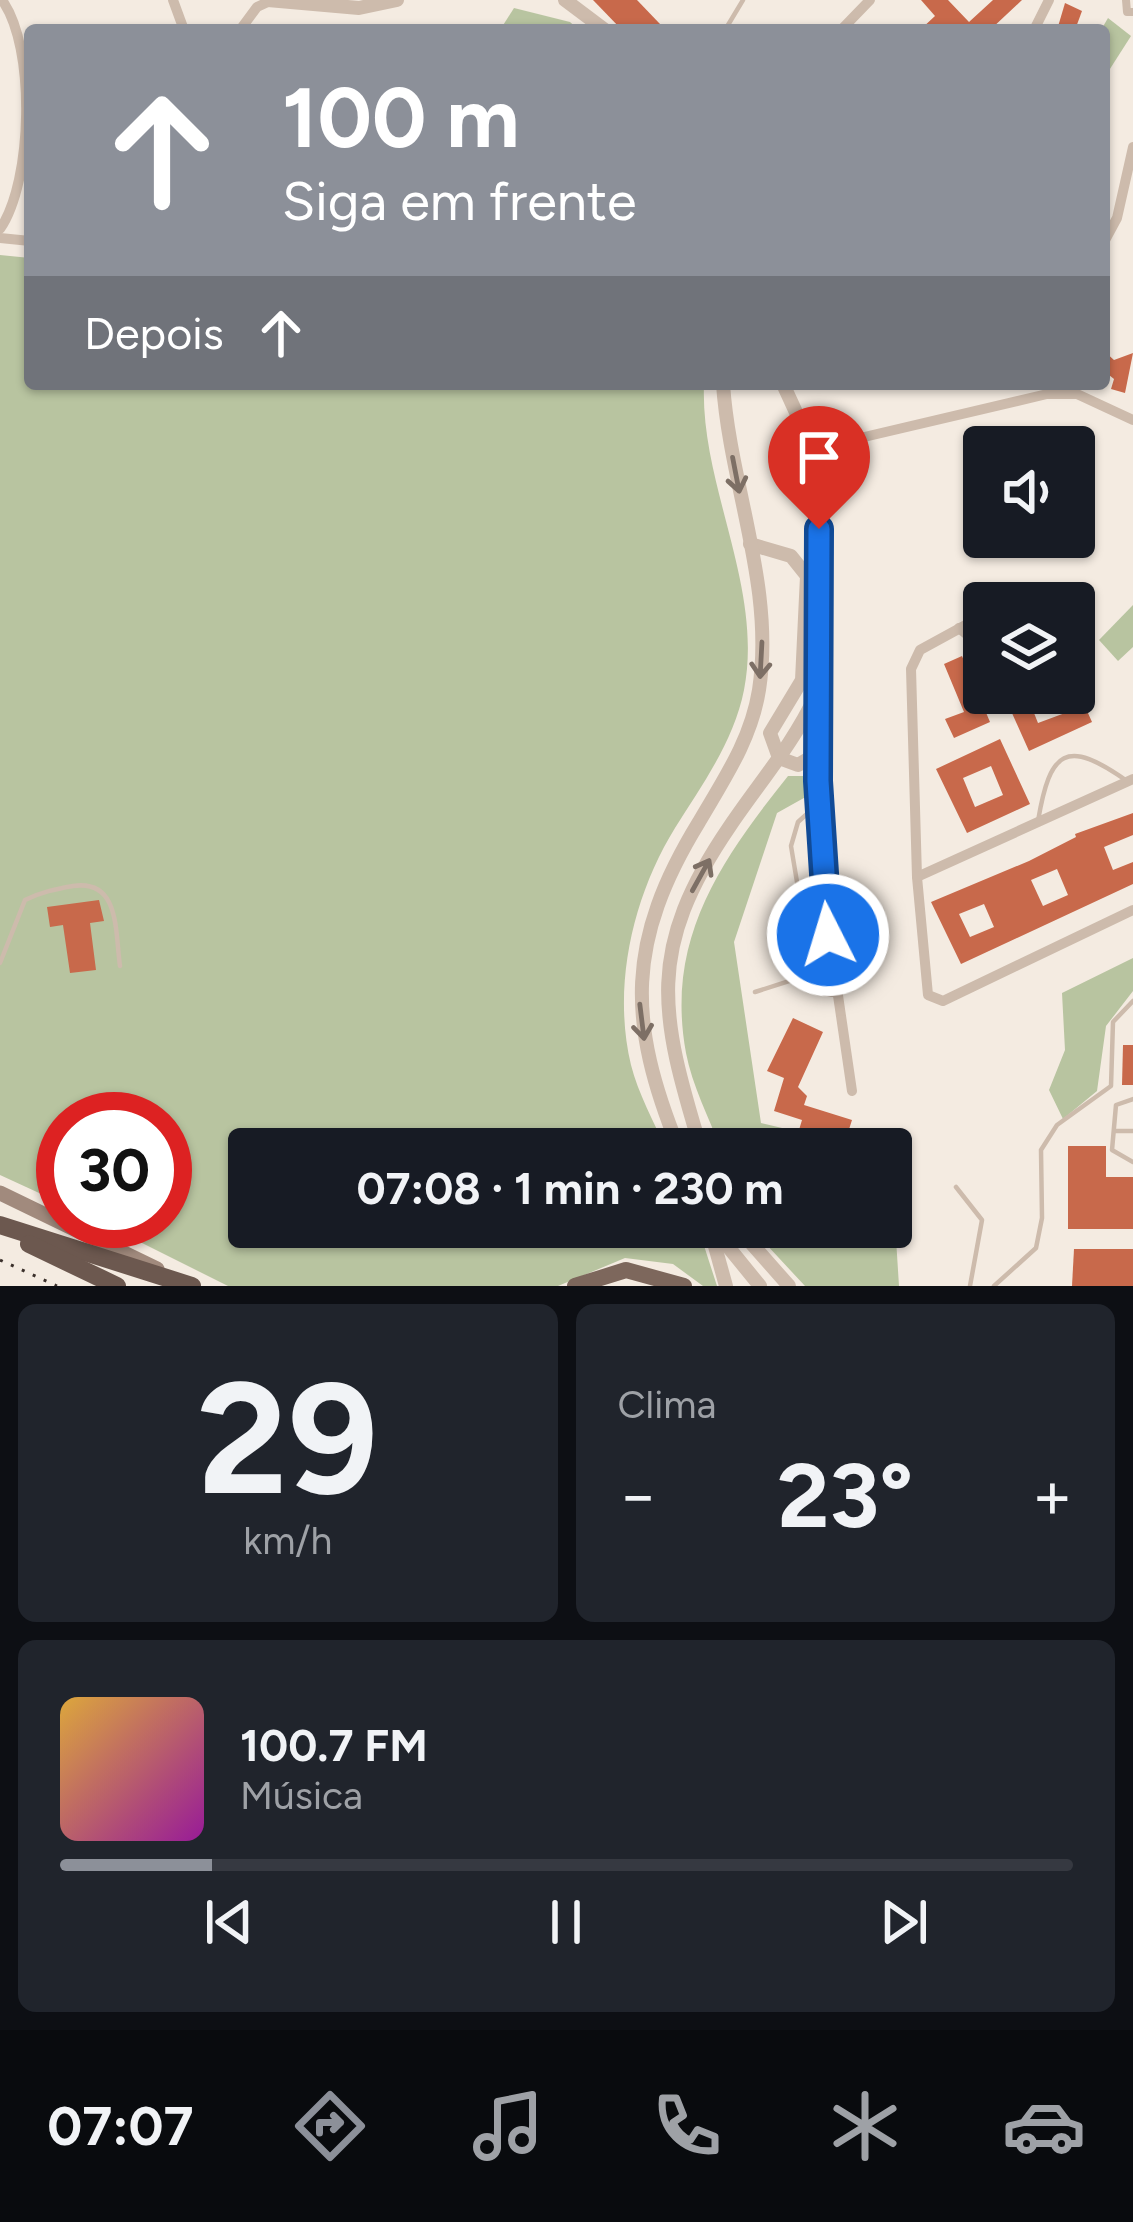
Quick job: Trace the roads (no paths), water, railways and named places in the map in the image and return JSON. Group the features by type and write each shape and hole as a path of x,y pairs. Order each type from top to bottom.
{"highway":[{"path":"0,1228 192,1286"},
{"path":"0,1228 116,1286"}],"main road":[{"path":"0,1193 192,1286"},
{"path":"574,1286 626,1270 684,1286"}],"street":[{"path":"2,0 16,26 24,72"},
{"path":"244,24 257,7 269,1 359,8 397,0"},
{"path":"565,0 598,24"},
{"path":"578,0 589,16"},
{"path":"847,24 870,0"},
{"path":"1126,0 1127,12 1133,12"},
{"path":"0,229 8,217 19,172 24,109"},
{"path":"1110,231 1133,147"},
{"path":"673,1128 645,1046 639,974 660,890 744,746 755,711 763,648 723,390"},
{"path":"724,406 731,390"},
{"path":"785,390 817,458 819,803 835,995 852,1091"},
{"path":"817,458 860,438 1063,392 1133,421"},
{"path":"810,436 860,438"},
{"path":"750,544 791,556 806,552 819,529"},
{"path":"791,556 807,576 802,680 770,733 779,758 798,765 818,781"},
{"path":"963,626 920,650 911,670 917,877 926,986 935,1001 943,1000 1133,910"},
{"path":"959,628 963,631"},
{"path":"695,1128 668,1033 667,986 674,938 704,868 779,758 818,690"},
{"path":"798,765 818,753"},
{"path":"917,877 1130,780"},
{"path":"716,1248 726,1286"},
{"path":"728,1248 760,1286"},
{"path":"755,1248 789,1286"}],"lane":[{"path":"1038,821 1049,771 1067,756 1084,754 1130,780"},
{"path":"819,803 798,822 790,846 812,974 818,990 835,995"},
{"path":"0,963 25,900 49,890 90,884 108,895 120,966"},
{"path":"755,992 812,974"},
{"path":"994,1286 1036,1248 1042,1218 1041,1150 1057,1125 1111,1087 1113,1022 1133,1000"},
{"path":"1133,1100 1116,1105 1112,1131 1112,1150 1133,1162"},
{"path":"1112,1131 1133,1132"},
{"path":"956,1187 982,1220 970,1286"}],"railway":[{"path":"0,1260 57,1286"}]}
